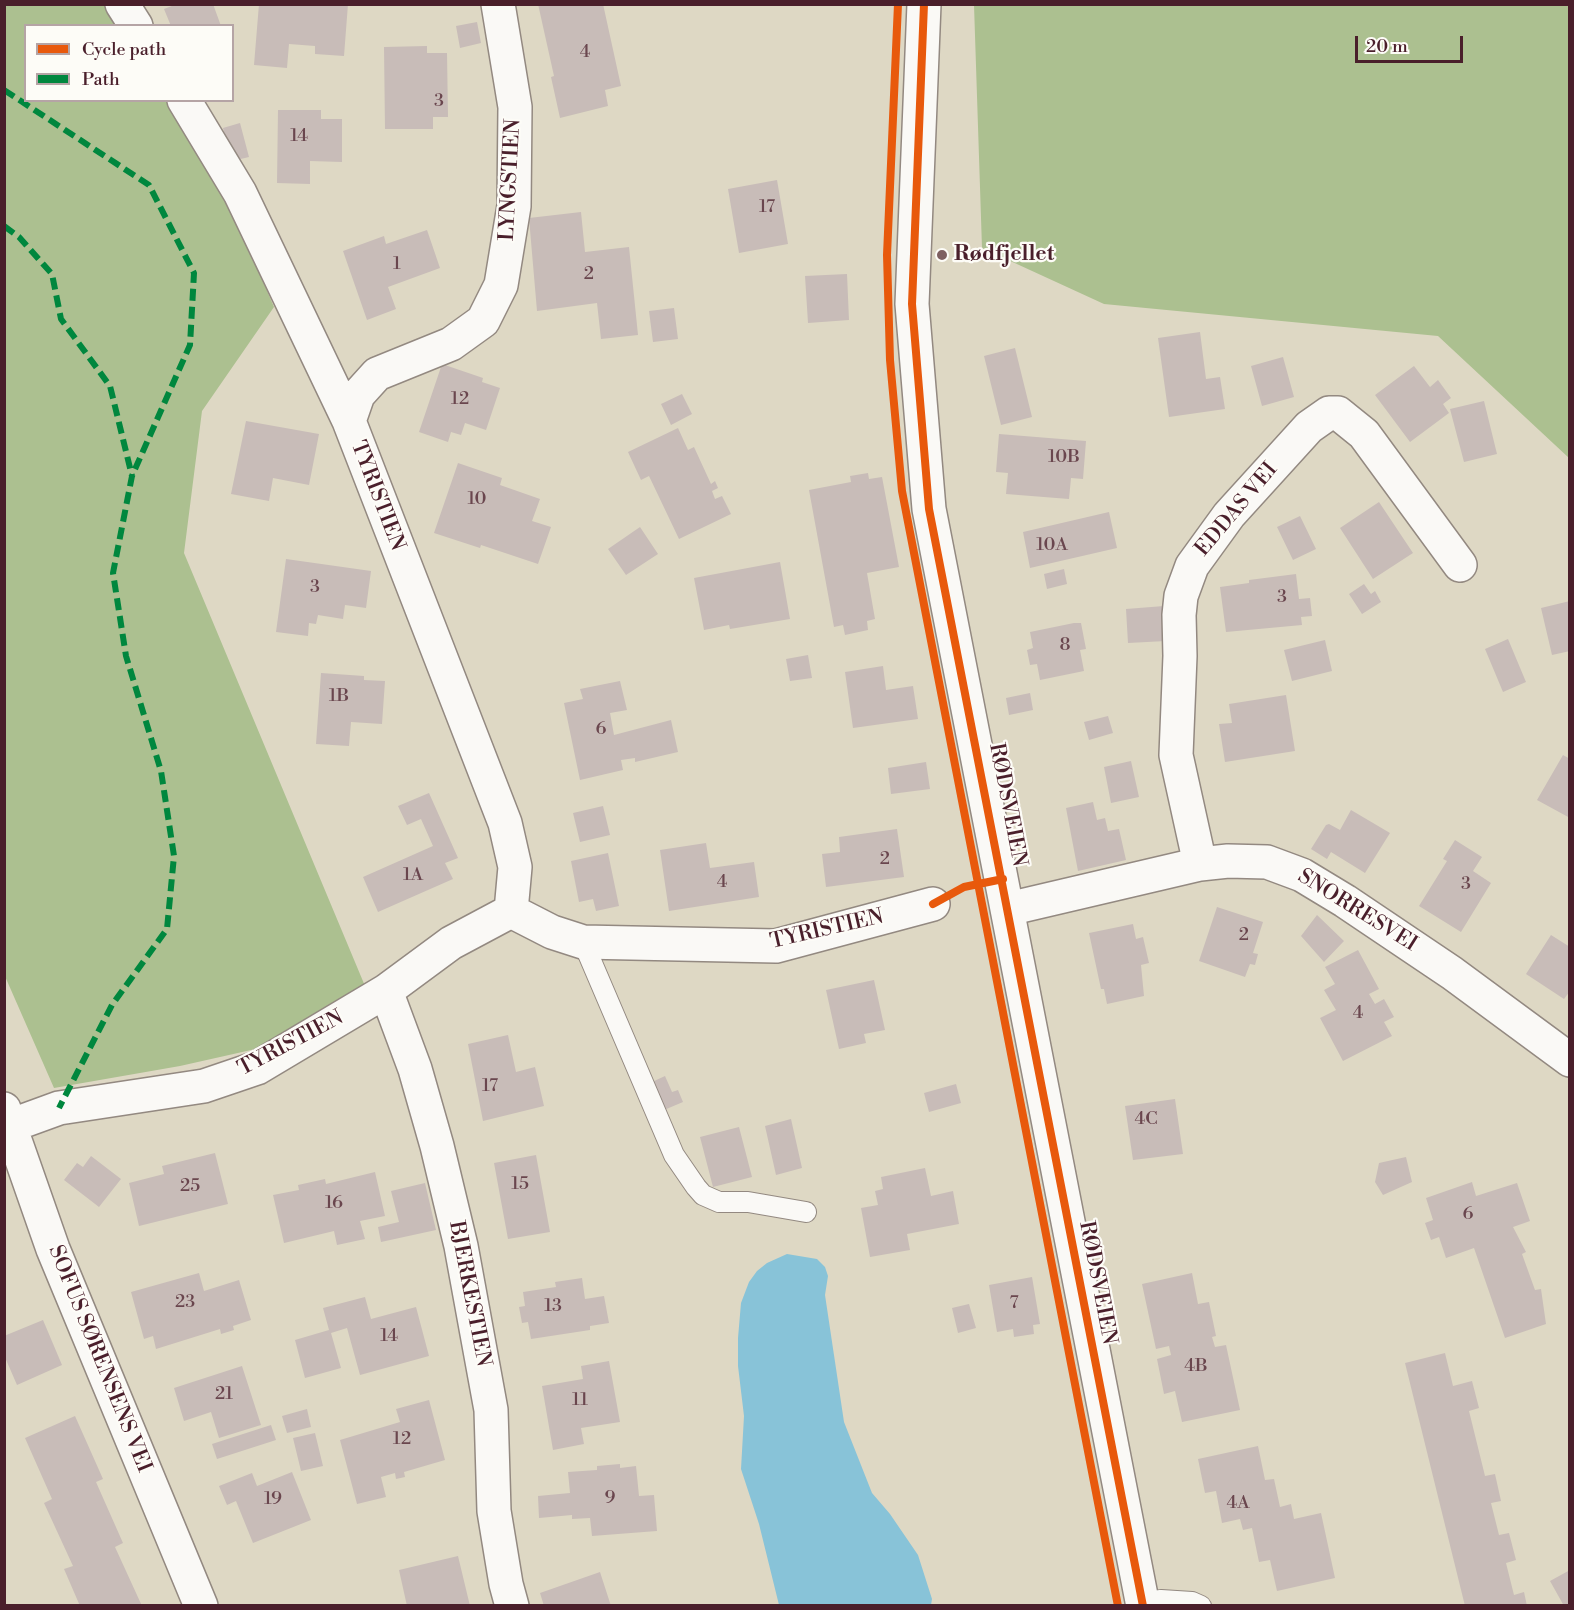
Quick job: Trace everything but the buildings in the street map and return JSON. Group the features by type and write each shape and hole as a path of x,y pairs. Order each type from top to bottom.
{"street":[{"path":"122,4 135,24"},
{"name":"LYNGSTIEN","path":"349,421 358,394 377,374 451,344 483,321 501,285 514,206 515,107 498,4"},
{"name":"RØDSVEIEN","path":"924,4 912,304 929,509 1142,1604"},
{"name":"TYRISTIEN","path":"185,102 240,193 349,421 505,823 514,867 511,911"},
{"name":"EDDAS VEI","path":"1200,864 1176,755 1180,656 1179,615 1183,589 1192,566 1229,515 1309,427 1329,413 1338,413 1364,434 1460,565"},
{"name":"SNORRESVEI","path":"1008,909 1200,864 1228,861 1267,862 1302,875 1413,946 1569,1060"},
{"name":"TYRISTIEN","path":"511,911 552,932 583,942 776,946 933,904"},
{"name":"TYRISTIEN","path":"7,1121 59,1108 204,1086 257,1068 386,991 451,943 511,911"},
{"name":"BJERKESTIEN","path":"386,991 415,1069 437,1146 460,1246 491,1410 494,1511 506,1584 512,1605"},
{"name":"SOFUS SØRENSENS VEI","path":"7,1121 53,1249 201,1605"}],"lane":[{"path":"583,942 674,1155 696,1187 703,1195 719,1202 748,1202 806,1212"},
{"path":"1142,1604 1161,1600 1192,1602 1201,1605"}],"green space":[{"path":"4,5 107,5 122,24 24,24 24,102 176,102 229,202 274,307 202,411 184,553 365,986 269,1046 180,1066 54,1088 4,974"},
{"path":"974,5 1569,5 1569,458 1438,336 1104,304 982,248"}],"water":[{"path":"787,1254 817,1259 825,1267 828,1276 825,1295 844,1422 872,1493 890,1514 918,1555 932,1599 931,1605 779,1605 759,1524 741,1469 744,1416 738,1366 738,1338 741,1303 749,1282 767,1263"}],"marked path":[{"path":"4,90 149,185 194,273 190,345 132,476 113,573 126,656 161,771 174,856 167,929 112,1005 59,1108"},
{"path":"4,226 19,237 52,274 61,319 110,386 132,476"}],"cycle path":[{"path":"898,4 887,255 890,360 902,491 1118,1606"},
{"path":"924,4 912,304 929,509 1143,1606"},
{"path":"933,904 964,887 1003,879"}],"place":[{"name":"Rødfjellet","path":"942,255"}]}
